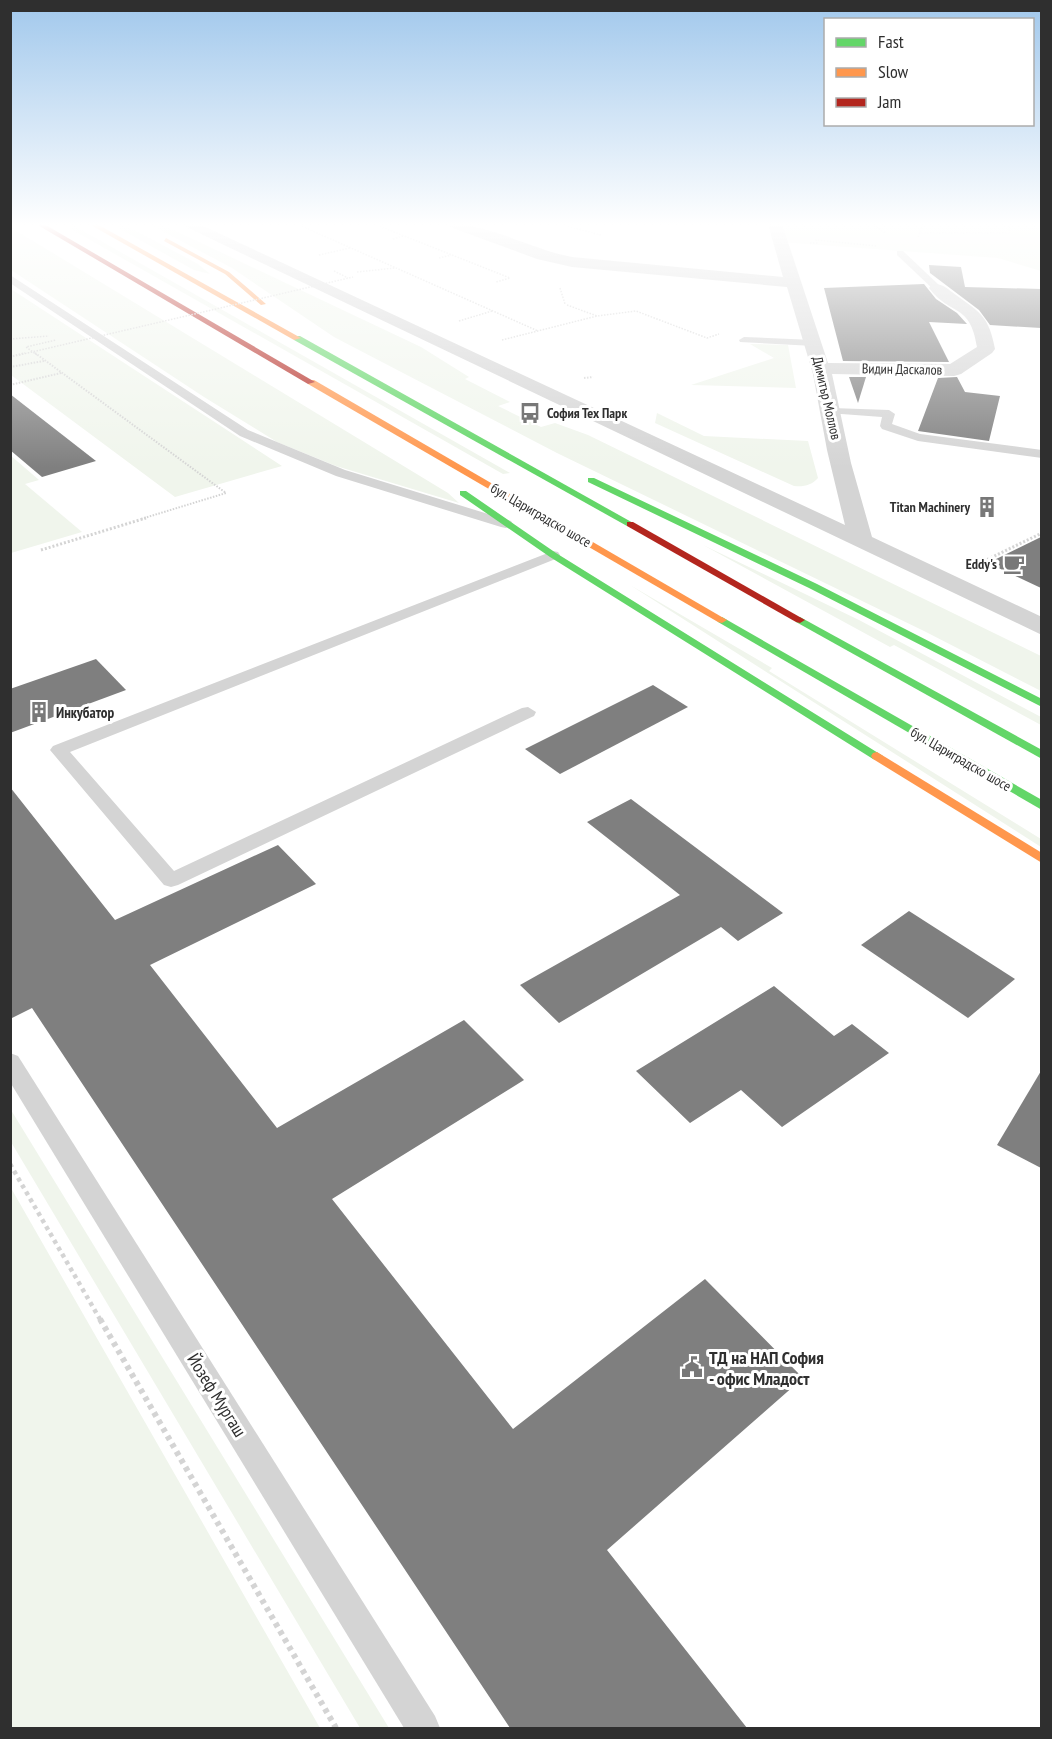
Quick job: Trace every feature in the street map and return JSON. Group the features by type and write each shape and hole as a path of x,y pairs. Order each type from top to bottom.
{"highway":[{"name":"бул. Цариградско шосе","path":"180,305 1041,806"},
{"path":"238,305 1041,755"},
{"path":"264,305 309,345"},
{"path":"450,423 557,466"},
{"path":"391,427 429,465"},
{"path":"579,475 611,488 813,586 1041,704"},
{"path":"453,486 553,555 1041,859"}],"street":[{"path":"360,305 1041,627"},
{"name":"Димитър Моллов","path":"802,305 832,411 835,436 861,540"},
{"name":"Видин Даскалов","path":"821,368 954,370 986,349 983,326 963,305"}],"lane":[{"name":"бул. Цариградско шосе","path":"51,305 244,433 268,445 391,490 512,526"},
{"path":"744,340 814,343"},
{"path":"832,411 889,414 886,426 918,437 1041,454"},
{"path":"528,712 171,880 59,750 553,555"},
{"name":"Йозеф Мургаш","path":"10,1062 423,1728"}],"path":[{"path":"10,357 232,305"},
{"path":"480,305 538,331"},
{"path":"567,305 597,316"},
{"path":"459,321 493,311"},
{"path":"497,341 597,316 636,311 707,338"},
{"path":"41,550 226,493 26,347 61,339"},
{"path":"10,367 44,360"},
{"path":"10,386 61,373"},
{"path":"987,560 1041,533"},
{"path":"10,1164 336,1728"}],"shaded area":[{"path":"11,305 36,305 282,466 175,497 11,375 10,321 13,320"},
{"path":"64,305 139,305 448,493 459,503 336,466 277,442"},
{"path":"205,305 214,305 510,473 503,474"},
{"path":"287,305 333,305 421,347 469,377 465,379 510,402 498,406 541,427 555,423 588,435 1041,656 1041,691 924,631 557,453 334,337"},
{"path":"750,344 788,345 796,388 691,385 774,358"},
{"path":"657,413 704,436 808,441 818,478 808,485 794,486 655,423"},
{"path":"10,455 39,480 25,484 82,532 11,553"},
{"path":"703,545 859,620 1041,717 1041,725 894,645 890,647"},
{"path":"630,585 772,668 769,671 1041,839 1041,847"},
{"path":"11,1110 389,1728 360,1728 11,1142"},
{"path":"11,1188 320,1728 11,1728"}],"building":[{"path":"828,305 945,305 967,324 929,322 949,362 843,361"},
{"path":"973,305 1041,305 1041,328 990,325"},
{"path":"849,377 866,377 858,403"},
{"path":"957,377 965,392 1000,396 989,441 918,431 938,378"},
{"path":"10,394 96,461 42,477 10,450"},
{"path":"1041,537 1041,588 988,563"},
{"name":"Инкубатор","path":"96,659 126,690 10,733 10,689"},
{"path":"653,685 688,707 560,774 525,749"},
{"path":"10,787 115,920 278,845 316,884 150,965 277,1128 464,1020 524,1080 332,1199 513,1429 705,1279 803,1378 607,1550 747,1728 510,1728 32,1008 10,1019"},
{"path":"631,799 783,913 738,941 721,927 559,1023 520,985 680,895 587,822"},
{"path":"909,911 1015,979 968,1018 861,945"},
{"path":"774,986 834,1036 852,1024 889,1053 782,1127 741,1090 690,1123 636,1071"},
{"path":"1041,1071 1041,1168 997,1145"}],"traffic: fast":[{"path":"297,338 630,524"},
{"path":"591,480 813,586 1042,704"},
{"path":"463,493 553,555 877,756"},
{"path":"722,620 1042,806"},
{"path":"800,620 1042,755"}],"traffic: slow":[{"path":"238,305 297,338"},
{"path":"311,382 722,620"},
{"path":"877,756 1042,859"}],"traffic: jam":[{"path":"179,305 311,382"},
{"path":"630,524 800,620"}],"place":[{"name":"София Тех Парк","path":"530,413"},
{"name":"Titan Machinery","path":"987,507"},
{"name":"Eddy's","path":"1014,564"},
{"name":"Инкубатор","path":"39,712"},
{"name":"ТД на НАП София - офис Младост","path":"692,1367"}]}
